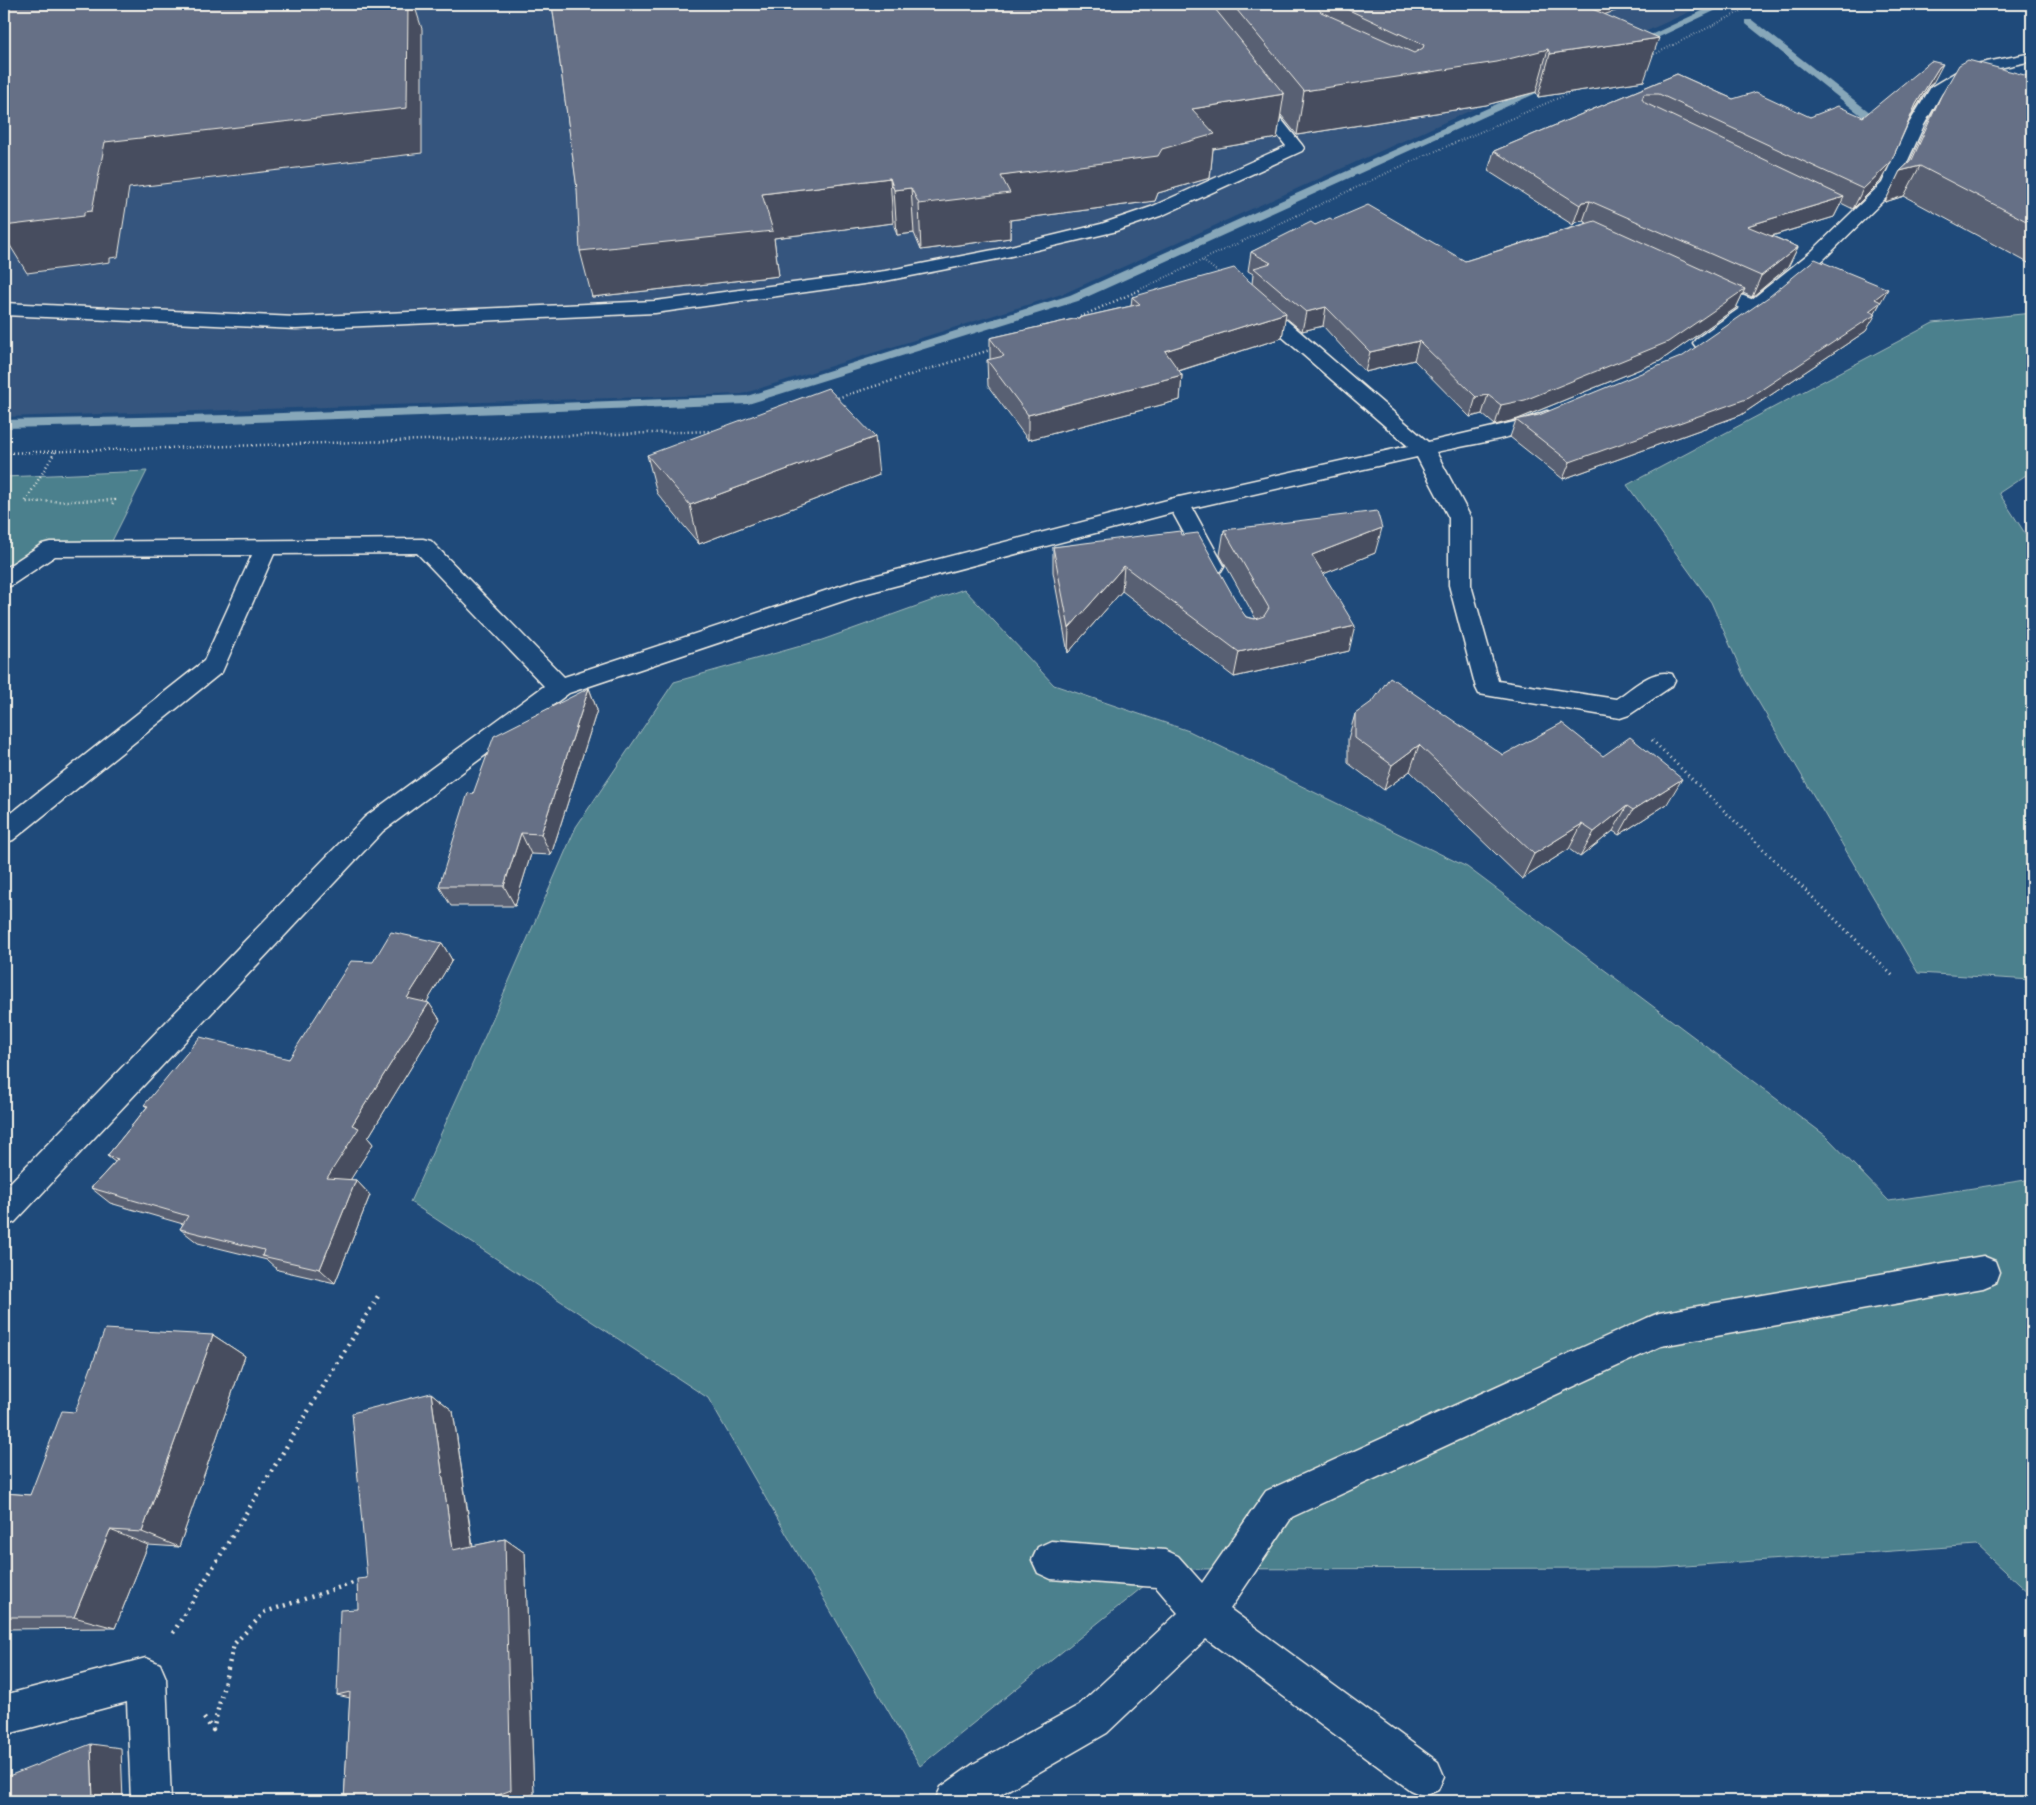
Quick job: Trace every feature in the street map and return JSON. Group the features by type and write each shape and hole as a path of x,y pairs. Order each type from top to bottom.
{"street":[{"path":"1684,356 1754,307 1818,255 1846,215 1889,185 1916,125 1936,90 1971,69 2023,58 2032,72"},
{"path":"4,309 296,323 654,307 885,276 998,254 1107,228 1157,211 1296,148 1247,85"},
{"path":"1222,274 1423,448 1460,518 1460,585 1488,688 1620,708 1663,680"},
{"path":"1691,278 1754,307"},
{"path":"4,1211 374,824 560,688 858,588 1179,504 1525,426 1570,408"},
{"path":"1179,504 1222,582"},
{"path":"4,833 214,666 267,546"},
{"path":"4,580 50,549 423,546 560,688"},
{"path":"955,1801 987,1778 1093,1718 1204,1614 1278,1504 1659,1330 1983,1272"},
{"path":"1051,1560 1165,1569 1204,1614 1424,1776"},
{"path":"4,1715 146,1678 152,1801"}],"path":[{"path":"1203,261 1222,274"},
{"path":"55,451 25,502 115,500 88,549"},
{"path":"1620,708 1894,977"},
{"path":"146,1678 380,1293"},
{"path":"202,1716 213,1730 234,1644 265,1612 359,1581"}],"shaded area":[{"path":"4,4 1707,4 1065,293 742,394 4,417"}],"green space":[{"path":"2032,313 2032,471 1999,493 2032,544 2032,980 1918,973 1745,679 1711,602 1627,485 1933,323"},
{"path":"147,471 108,549 50,549 4,580 4,477"},
{"path":"964,589 1054,685 1189,731 1467,867 1826,1136 1889,1201 2032,1179 2032,1597 1976,1545 1658,1568 1165,1569 920,1766 708,1398 410,1202 576,827 674,682 822,640"}],"building":[{"path":"4,4 408,4 407,108 105,142 92,211 84,212 84,216 4,226"},
{"path":"552,4 1211,4 1284,94 1192,109 1215,134 1162,149 1158,156 1001,176 1010,193 919,204 911,188 894,190 890,178 762,194 773,231 580,251 577,189"},
{"path":"1232,4 1314,4 1321,12 1414,53 1423,48 1424,45 1336,4 1581,4 1659,38 1550,54 1548,49 1497,62 1304,91"},
{"path":"1968,60 2032,77 2032,224 1920,166 1900,171 1912,160 1941,96 1959,65"},
{"path":"1931,61 1943,64 1939,67 1916,104 1891,162 1863,189 1659,94 1644,94 1642,99 1645,103 1844,197 1747,226 1798,247 1761,276 1590,201 1582,202 1580,205 1494,151 1677,74 1733,99 1756,92 1810,117 1838,106 1863,117"},
{"path":"1368,205 1465,261 1595,221 1745,289 1668,342 1525,400 1501,405 1488,395 1476,397 1419,341 1370,352 1326,307 1306,312 1254,268 1271,263 1251,252 1311,222 1315,225 1330,218 1333,220"},
{"path":"1815,259 1888,289 1875,299 1881,302 1869,311 1876,314 1749,398 1570,462 1516,420 1539,415 1683,356 1770,296"},
{"path":"1234,268 1286,313 1165,351 1182,375 1028,415 987,360 1004,356 990,338 1140,304 1132,297"},
{"path":"828,388 875,437 690,505 647,455"},
{"path":"1377,511 1382,528 1312,555 1355,626 1239,652 1124,566 1069,628 1053,547 1180,531 1181,535 1198,533 1241,610 1246,617 1255,619 1264,616 1269,608 1224,530"},
{"path":"1390,677 1503,755 1562,723 1603,756 1630,737 1682,779 1633,810 1627,806 1594,832 1582,824 1534,854 1419,745 1392,765 1355,738 1355,714 1373,701"},
{"path":"589,688 541,834 521,833 504,886 439,886 468,793 473,794 494,736"},
{"path":"391,932 442,943 407,998 429,1003 352,1125 359,1128 327,1178 356,1180 320,1269 262,1256 264,1250 180,1229 188,1216 91,1188 118,1159 107,1156 148,1106 144,1105 200,1037 289,1059 351,961 373,962"},
{"path":"105,1329 213,1335 142,1532 110,1530 74,1617 4,1617 4,1493 30,1495 62,1411 75,1412"},
{"path":"431,1393 453,1550 505,1539 511,1790 483,1801 344,1801 350,1692 337,1695 340,1610 358,1609 357,1579 367,1578 352,1413"},
{"path":"91,1744 93,1801 5,1801 6,1777"}],"waterway":[{"path":"1632,46 1724,4"},
{"path":"1749,22 1886,130"},
{"path":"4,424 228,419 748,400 1074,298 1548,84"}]}
